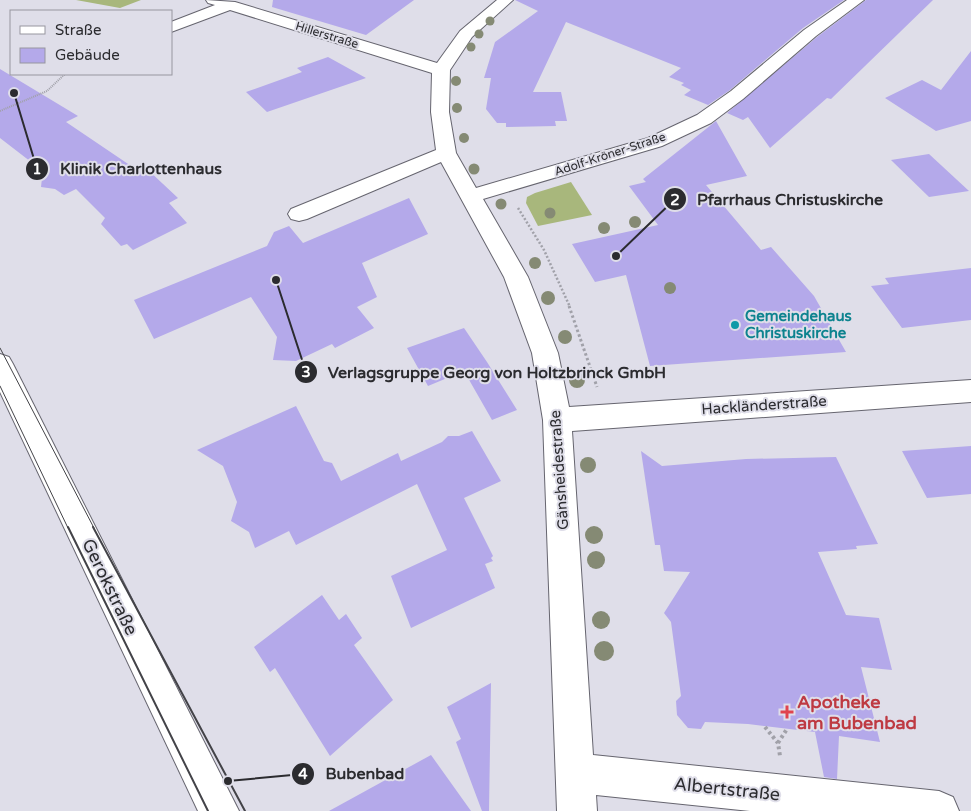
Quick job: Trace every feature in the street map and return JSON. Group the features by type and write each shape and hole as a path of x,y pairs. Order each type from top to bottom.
{"street":[{"name":"Hillerstraße","path":"213,0 441,70"},
{"path":"441,70 466,34 506,0"},
{"name":"Adolf-Kröner-Straße","path":"471,196 655,142 704,119 737,95 810,34 858,0"},
{"path":"172,27 230,5"},
{"name":"Gänsheidestraße","path":"441,70 440,112 446,153 516,277 545,353 557,420 577,811"},
{"path":"299,214 446,153"},
{"name":"Gerokstraße","path":"0,364 219,811"},
{"name":"Hackländerstraße","path":"557,420 971,391"},
{"name":"Albertstraße","path":"576,773 939,811"}],"path":[{"path":"0,111 47,90 65,75"},
{"path":"504,187 540,241 566,294 605,416"},
{"path":"765,727 778,743 787,729"}],"green space":[{"path":"76,0 141,0 120,8"},
{"path":"571,182 592,215 538,226 526,203 527,197"}],"building":[{"path":"273,0 414,0 366,35 272,7"},
{"path":"515,0 844,0 803,28 730,90 708,105 684,95 691,90 681,85 684,83 669,77 681,68 566,22 533,92 561,92 567,121 555,121 556,126 506,127 506,123 497,123 486,109 491,78 484,78 495,42 538,11"},
{"path":"866,0 933,0 831,99 827,98 770,148 748,117 743,120 727,113 817,37"},
{"path":"971,51 971,121 936,131 885,98 922,80 941,90"},
{"path":"328,57 366,78 267,112 246,92 302,72 297,68"},
{"path":"0,69 78,116 66,122 140,172 147,169 178,198 169,203 187,223 133,250 127,244 121,246 101,224 105,218 76,189 64,195 55,189 41,187 42,178 29,168 35,165 0,138"},
{"path":"716,121 747,176 706,185 761,250 771,247 814,296 846,352 650,366 626,275 595,282 572,244 658,225 629,186 646,182 643,179"},
{"path":"929,154 969,191 929,197 891,160"},
{"path":"409,198 428,234 362,263 377,297 357,307 374,328 335,348 332,344 296,361 273,360 277,337 251,297 154,339 134,300 267,246 274,232 289,226 303,243"},
{"path":"971,268 971,320 902,328 871,286 889,284 885,278"},
{"path":"464,328 517,410 492,420 464,371 428,386 407,348"},
{"path":"296,406 324,461 332,463 341,481 398,453 401,461 442,442 448,436 459,436 472,431 501,481 464,498 493,556 491,558 493,561 485,564 495,588 411,628 391,576 447,550 417,484 296,545 289,531 255,548 249,532 231,521 237,502 223,466 197,450"},
{"path":"971,446 971,494 927,498 902,451"},
{"path":"641,451 662,466 746,459 836,457 878,544 856,546 857,549 818,552 846,615 879,618 892,670 861,667 880,742 839,736 837,779 824,777 815,732 748,724 705,722 701,729 688,728 677,715 676,701 681,696 671,622 664,613 690,572 664,571 660,545 655,545"},
{"path":"322,595 339,620 346,614 362,638 354,645 393,700 330,756 275,668 270,672 254,647"},
{"path":"491,683 489,811 482,811 456,742 461,739 447,707"},
{"path":"431,755 471,811 329,811"}],"tram line":[{"path":"0,348 94,528"},
{"path":"0,386 68,528"},
{"path":"68,527 208,811"},
{"path":"93,527 245,811"}],"place":[{"name":"Klinik Charlottenhaus","path":"14,93"},
{"name":"Pfarrhaus Christuskirche","path":"616,256"},
{"name":"Verlagsgruppe Georg von Holtzbrinck GmbH","path":"276,280"},
{"name":"Gemeindehaus Christuskirche","path":"735,325"},
{"name":"Apotheke am Bubenbad","path":"787,712"},
{"name":"Bubenbad","path":"228,781"}]}
